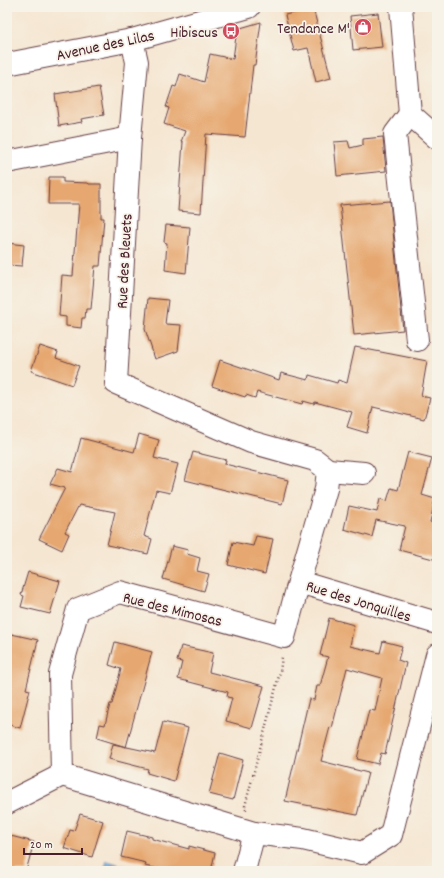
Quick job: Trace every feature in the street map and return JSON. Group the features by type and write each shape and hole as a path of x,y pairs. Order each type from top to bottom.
{"street":[{"name":"Avenue des Lilas","path":"7,64 132,40 249,7"},
{"path":"401,7 410,114 395,134 417,340"},
{"name":"Rue des Bleuets","path":"132,40 137,62 130,138 116,383 251,442 315,460 328,470"},
{"path":"410,114 437,138"},
{"path":"7,162 130,138"},
{"path":"328,470 364,473"},
{"name":"Rue des Jonquilles","path":"328,470 326,489 299,582 437,623"},
{"path":"284,637 299,582"},
{"name":"Rue des Mimosas","path":"62,775 60,674 78,609 120,592 284,637"},
{"path":"7,803 62,775 254,833 303,839 362,852 391,835 437,655"},
{"path":"244,871 254,833"}],"path":[{"path":"254,833 245,806 280,672 284,637"}],"water":[{"path":"107,861 131,868 130,871 104,871"}],"building":[{"path":"313,8 331,78 316,82 308,48 294,51 285,15"},
{"path":"378,13 382,47 353,50 350,16"},
{"path":"261,22 255,65 253,65 245,137 206,134 201,213 178,211 183,142 181,142 185,131 164,124 169,108 166,107 173,86 176,87 180,74 204,82 210,54 233,59 237,29"},
{"path":"99,87 104,115 81,119 82,122 59,126 55,94"},
{"path":"383,137 386,171 337,176 334,142 348,141 350,148 363,145 363,139"},
{"path":"49,177 63,177 63,182 101,184 101,218 104,218 100,266 95,266 91,309 86,309 85,318 82,318 81,328 66,326 66,317 59,316 62,275 73,276 79,204 48,204"},
{"path":"390,201 403,330 354,335 340,205"},
{"path":"166,225 190,227 186,273 165,270 167,243 164,242"},
{"path":"7,243 24,245 22,266 7,265"},
{"path":"148,298 168,300 165,324 181,325 178,351 155,359 145,329"},
{"path":"40,346 58,352 56,358 79,366 72,385 31,371"},
{"path":"355,347 427,361 421,396 430,398 424,419 373,407 367,433 347,427 352,412 315,402 314,404 303,401 302,404 257,392 255,398 246,395 245,397 212,386 220,360 279,380 281,373 308,380 309,375 337,383 338,380 347,383"},
{"path":"139,434 159,440 154,458 178,464 170,493 156,490 144,536 152,539 148,554 107,545 115,512 79,505 65,532 69,534 62,550 39,539 65,488 50,484 58,468 72,472 81,438 134,452"},
{"path":"193,452 226,460 225,464 288,480 282,504 185,480"},
{"path":"408,452 432,458 422,495 435,499 430,522 437,524 437,560 399,550 405,526 376,520 372,537 344,529 349,506 377,512 380,499 387,501 391,488 398,490"},
{"path":"256,536 273,539 265,574 228,565 233,542 253,546"},
{"path":"172,546 188,550 187,554 200,558 197,571 209,574 204,591 163,579"},
{"path":"28,572 60,581 50,614 21,607 24,596 21,595"},
{"path":"329,618 354,625 350,646 380,653 383,641 402,646 398,660 406,663 385,754 381,753 378,764 357,759 369,710 375,711 382,678 347,668 332,728 330,727 321,761 368,773 357,815 285,801 309,699 314,700 317,686 320,686 328,657 320,655"},
{"path":"7,633 38,640 26,689 30,690 20,728 7,724"},
{"path":"115,642 152,652 126,747 97,738 100,724 105,725 121,669 109,665"},
{"path":"181,646 213,653 209,672 264,686 252,728 226,721 232,698 227,697 228,692 178,679 182,662 177,661"},
{"path":"163,722 188,728 174,781 147,773 148,769 109,759 113,744 155,753"},
{"path":"220,753 243,760 233,800 209,794"},
{"path":"80,814 103,821 92,857 64,848 70,830 74,831"},
{"path":"127,831 152,837 152,839 189,849 189,846 215,853 211,871 167,871 145,866 146,863 121,857"},
{"path":"7,835 34,842 26,871 7,871"}],"place":[{"name":"Tendance M'","path":"363,27"},
{"name":"Hibiscus","path":"231,31"}]}
